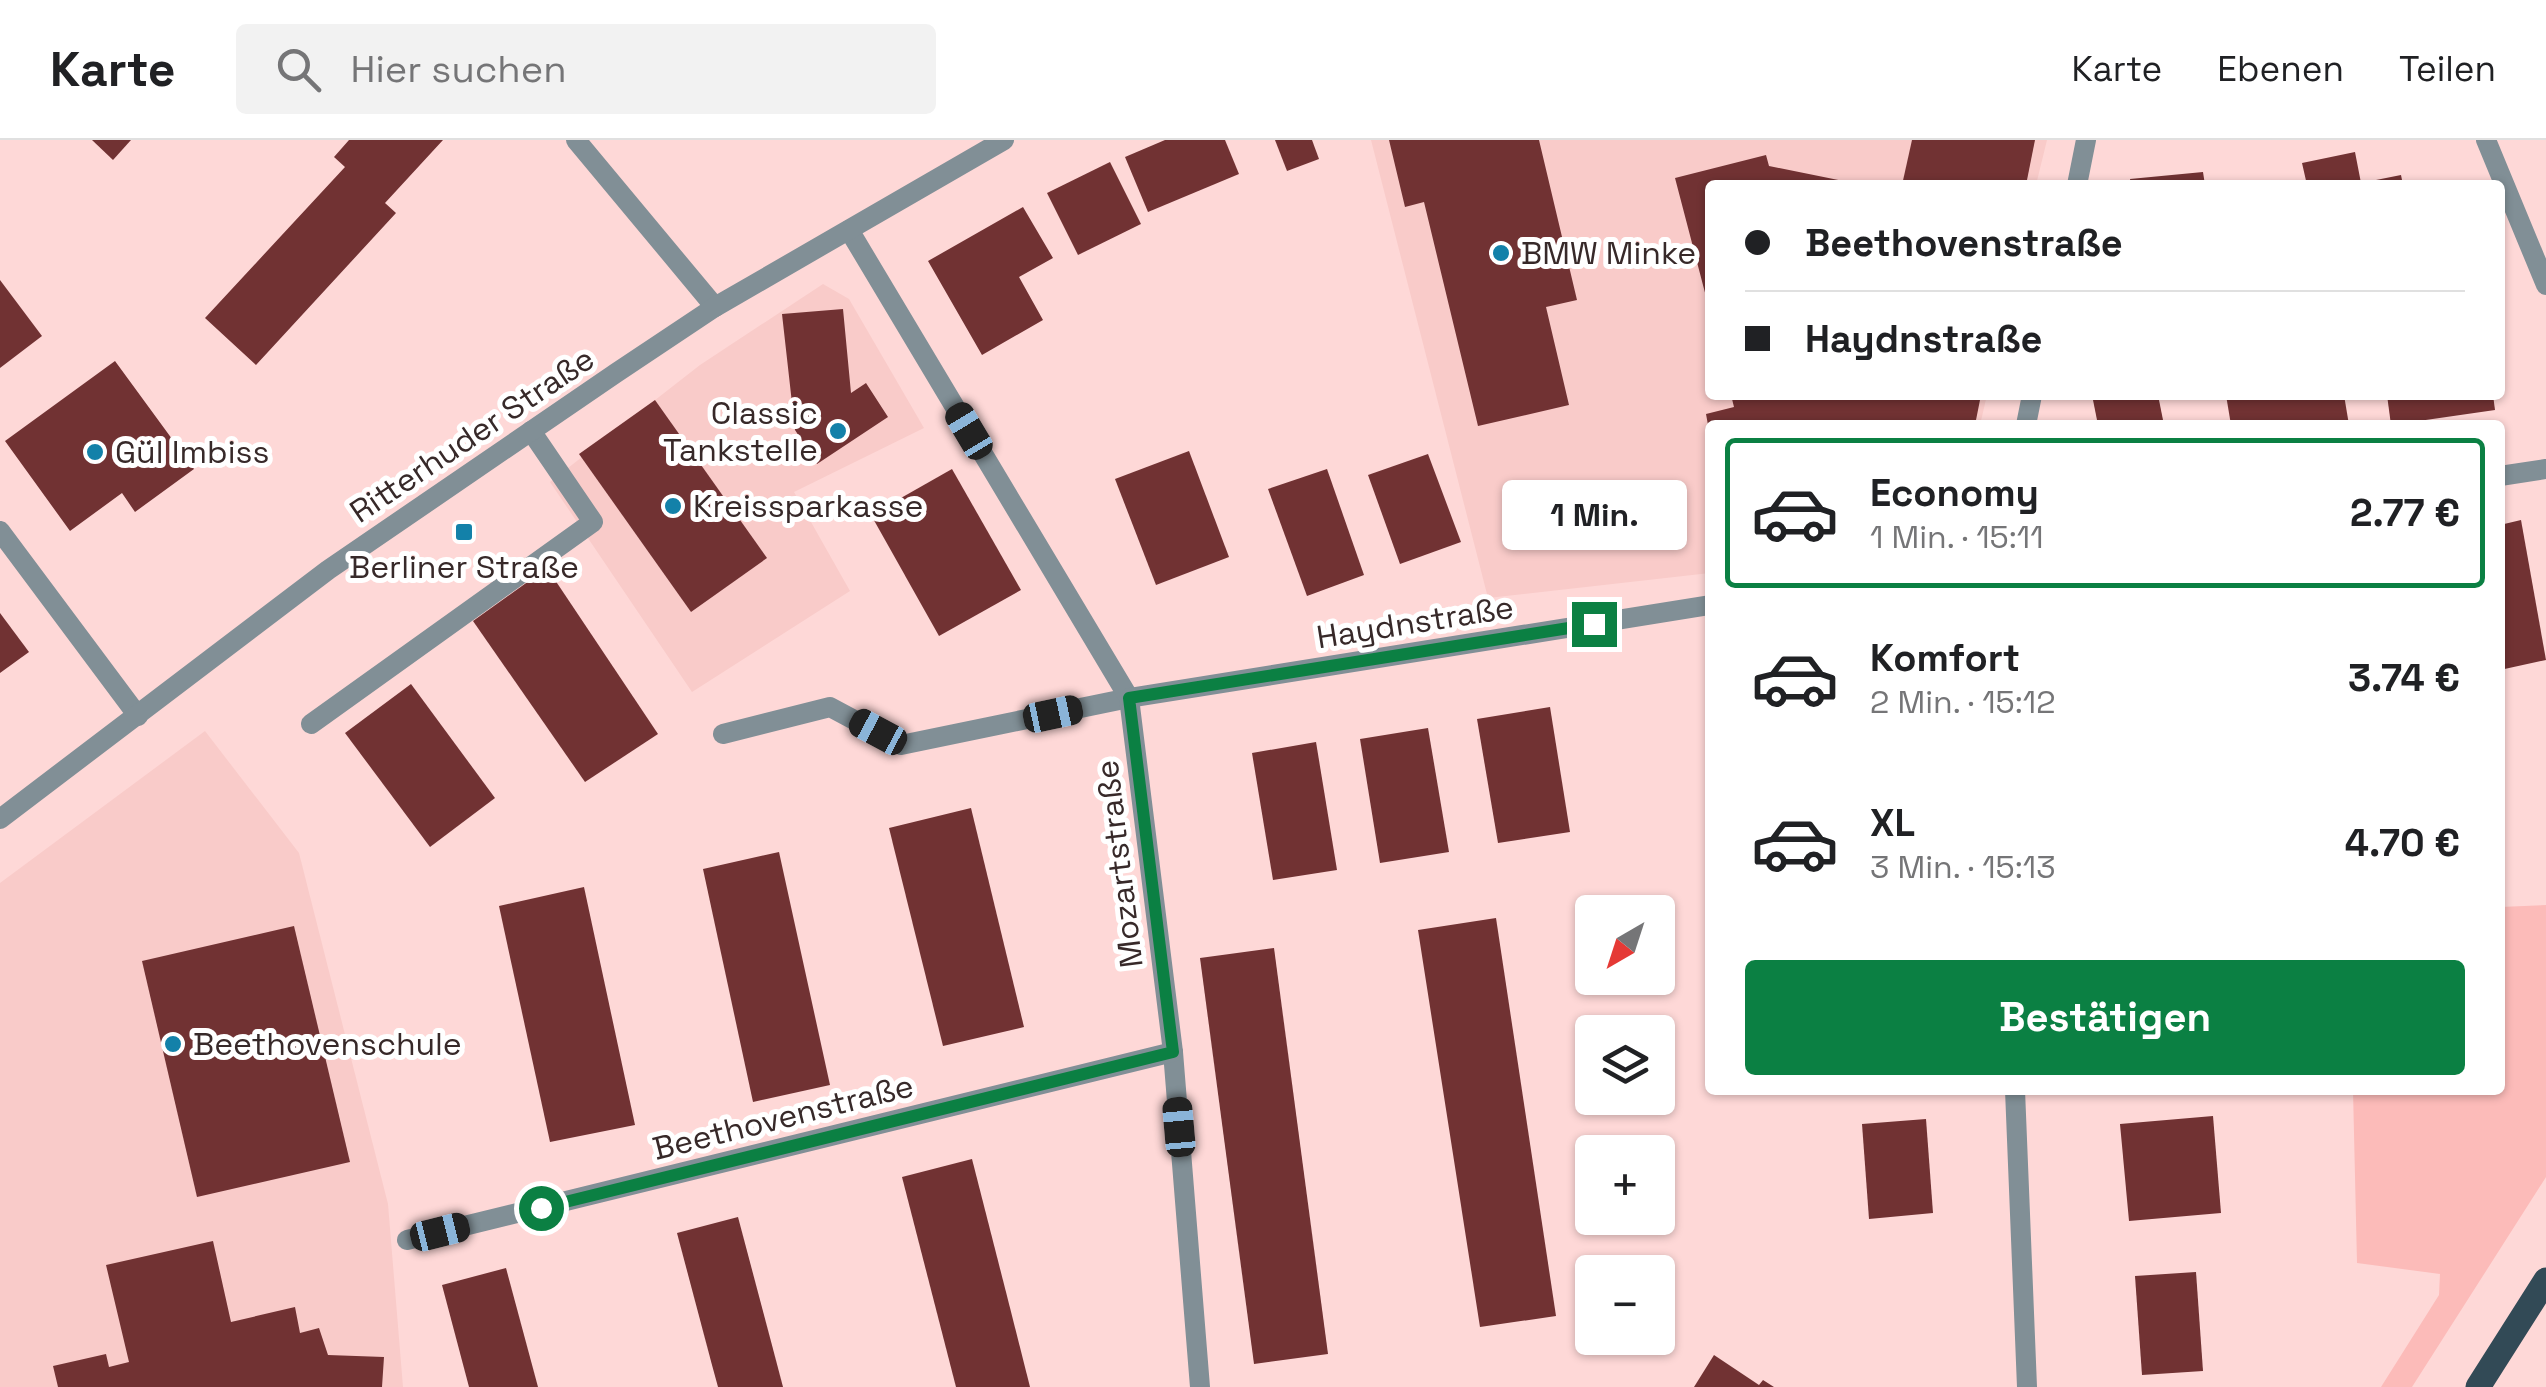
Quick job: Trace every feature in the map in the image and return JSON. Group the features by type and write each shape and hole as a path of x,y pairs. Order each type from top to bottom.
{"main road":[{"path":"2478,1387 2546,1280"}],"street":[{"path":"576,140 716,307"},
{"name":"Ritterhuder Straße","path":"0,820 328,570 716,307 1004,140"},
{"path":"2078,180 2086,140"},
{"path":"2486,140 2503,180"},
{"path":"2505,186 2546,285"},
{"name":"Mozartstraße","path":"849,230 1129,698 1173,1052 1200,1387"},
{"path":"312,724 594,522 532,432"},
{"path":"2505,475 2546,469"},
{"path":"0,531 138,716"},
{"name":"Haydnstraße","path":"723,734 830,707 901,746 1129,698 1705,606"},
{"name":"Beethovenstraße","path":"408,1240 1173,1052"},
{"path":"2016,1095 2027,1387"}],"shaded area":[{"path":"1371,140 2047,140 2037,180 1705,180 1705,400 1986,400 1981,420 1705,420 1705,574 1488,598"},
{"path":"823,284 849,299 924,428 794,492 850,591 692,692 550,482 700,365"},
{"name":"Beethovenschule","path":"205,731 299,853 388,1204 403,1387 0,1387 0,883"},
{"path":"2546,905 2546,1177 2412,1387 2381,1387 2439,1295 2440,1274 2357,1263 2353,1095 2505,1095 2505,907"}],"building":[{"path":"92,140 131,140 113,160"},
{"path":"349,140 443,140 385,203 396,213 256,365 205,318 345,167 334,157"},
{"path":"1165,140 1225,140 1239,174 1148,212 1125,157"},
{"path":"1275,140 1312,140 1319,159 1287,171"},
{"name":"BMW Minke","path":"1389,140 1539,140 1577,300 1546,307 1569,405 1478,426 1424,202 1405,207"},
{"path":"1912,140 2035,140 2027,180 1903,180"},
{"path":"2355,152 2360,180 2306,180 2302,163"},
{"path":"1766,155 1769,166 1838,180 1705,180 1705,293 1675,178"},
{"path":"1110,162 1141,224 1078,255 1047,193"},
{"path":"2203,172 2204,180 2130,180"},
{"path":"2401,175 2402,180 2376,180"},
{"path":"1023,207 1053,258 1019,277 1043,320 982,355 928,261"},
{"path":"0,280 42,336 0,368"},
{"path":"843,309 851,393 866,383 888,417 817,464 795,430 782,314"},
{"path":"115,361 194,469 135,512 122,493 70,531 5,441"},
{"name":"Kreissparkasse","path":"655,400 767,558 691,612 579,454"},
{"path":"1732,400 1980,400 1976,420 1707,420 1706,414 1734,407"},
{"path":"2093,400 2159,400 2163,420 2097,420"},
{"path":"2227,400 2345,400 2348,420 2230,420"},
{"path":"2388,400 2494,400 2495,410 2426,420 2390,420"},
{"path":"1189,451 1229,557 1156,585 1115,479"},
{"path":"1428,454 1461,542 1400,564 1368,475"},
{"path":"952,469 1021,590 939,636 871,515"},
{"path":"1327,469 1364,575 1307,596 1268,489"},
{"path":"2521,520 2546,660 2505,669 2505,524"},
{"path":"547,568 658,734 585,782 473,621"},
{"path":"0,613 29,652 0,673"},
{"path":"411,684 495,798 430,847 345,733"},
{"path":"1550,707 1570,832 1498,843 1477,719"},
{"path":"1428,728 1449,852 1380,863 1360,739"},
{"path":"1316,742 1337,870 1273,880 1252,753"},
{"path":"971,808 1024,1027 943,1046 889,828"},
{"path":"779,852 830,1085 753,1102 703,869"},
{"path":"584,887 635,1125 550,1142 499,906"},
{"path":"1496,918 1556,1316 1480,1327 1418,930"},
{"path":"294,926 350,1162 197,1197 142,961"},
{"path":"1274,948 1328,1354 1254,1364 1200,958"},
{"path":"2213,1116 2221,1213 2129,1221 2120,1124"},
{"path":"1926,1119 1933,1213 1869,1219 1862,1124"},
{"path":"972,1159 1030,1387 956,1387 902,1177"},
{"path":"738,1217 783,1387 718,1387 677,1233"},
{"path":"213,1241 231,1322 295,1307 300,1333 319,1328 328,1355 384,1357 382,1387 58,1387 53,1366 106,1354 109,1367 129,1362 106,1265"},
{"path":"506,1268 538,1387 469,1387 442,1285"},
{"path":"2196,1272 2203,1371 2142,1375 2135,1276"},
{"path":"1714,1355 1759,1385 1763,1380 1774,1387 1694,1387"}],"place":[{"name":"BMW Minke","path":"1501,253"},
{"name":"Classic Tankstelle","path":"838,431"},
{"name":"Gül Imbiss","path":"95,452"},
{"name":"Kreissparkasse","path":"673,506"},
{"name":"Berliner Straße","path":"464,532"},
{"name":"Beethovenschule","path":"173,1044"}],"route":[{"path":"541,1208 1173,1052 1129,698 1594,624"}]}
